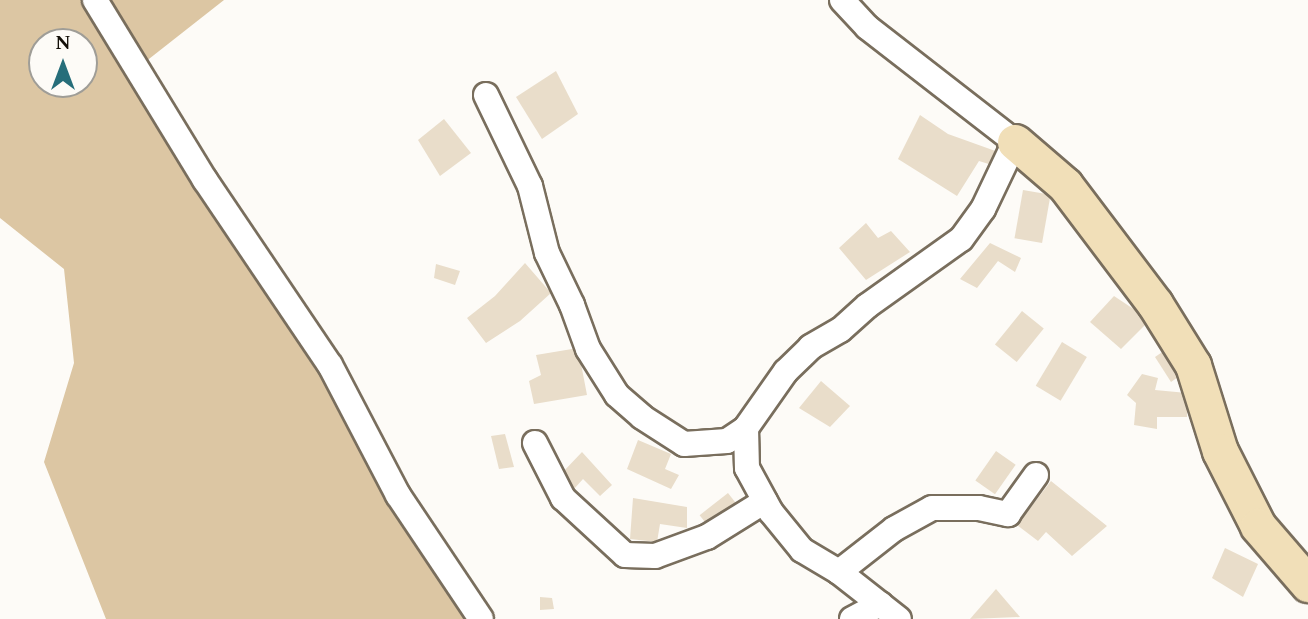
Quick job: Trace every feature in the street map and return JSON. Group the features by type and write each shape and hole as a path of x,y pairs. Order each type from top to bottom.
{"street":[{"path":"95,0 205,180 330,365 398,495 481,619"},
{"path":"842,0 867,27 1065,185 1155,304 1193,365 1220,450 1258,526 1308,584"},
{"path":"486,95 530,187 547,253 572,305 588,349 617,395 642,418 684,444 727,441 746,428 786,371 811,347 840,330 867,306 961,239 983,209 1014,142"},
{"path":"746,428 747,468 765,501 802,550 839,572 890,612"},
{"path":"535,443 563,498 625,555 655,556 707,537 765,501"},
{"path":"839,572 894,530 932,508 979,508 1008,514 1036,475"},
{"path":"852,619 890,612"}],"shaded area":[{"path":"0,0 224,0 140,66 203,198 479,619 106,619 44,462 74,363 64,269 0,218"}],"building":[{"path":"556,71 578,114 542,139 516,97"},
{"path":"920,115 948,134 1001,153 992,165 979,161 957,196 898,159"},
{"path":"444,119 471,153 440,176 418,140"},
{"path":"1023,190 1051,195 1042,243 1014,238"},
{"path":"866,223 878,238 891,231 910,252 866,280 839,248"},
{"path":"990,243 1021,258 1015,272 998,261 977,288 960,279"},
{"path":"525,263 551,293 520,321 486,343 467,318 495,296"},
{"path":"436,264 460,271 455,285 434,278"},
{"path":"1114,296 1150,320 1121,349 1090,322"},
{"path":"1022,311 1044,329 1017,362 995,344"},
{"path":"1062,342 1087,357 1061,401 1036,386"},
{"path":"1174,344 1188,370 1171,382 1155,357"},
{"path":"578,348 587,395 534,404 529,381 541,375 536,355"},
{"path":"1142,374 1158,378 1155,390 1187,393 1187,417 1157,417 1157,429 1134,425 1136,403 1127,395"},
{"path":"821,381 850,406 830,427 799,408"},
{"path":"505,434 514,467 499,469 491,436"},
{"path":"638,440 671,454 665,469 679,475 671,489 627,469"},
{"path":"996,451 1016,465 995,494 975,480"},
{"path":"582,452 612,485 600,496 583,479 574,489 562,473"},
{"path":"1051,481 1107,526 1072,556 1046,532 1038,541 1017,525"},
{"path":"728,493 739,507 711,529 700,515"},
{"path":"633,498 687,507 687,528 660,524 657,542 630,539"},
{"path":"1225,548 1258,564 1243,597 1212,578"},
{"path":"996,589 1020,617 970,619"},
{"path":"540,597 552,598 554,609 540,610"}]}
